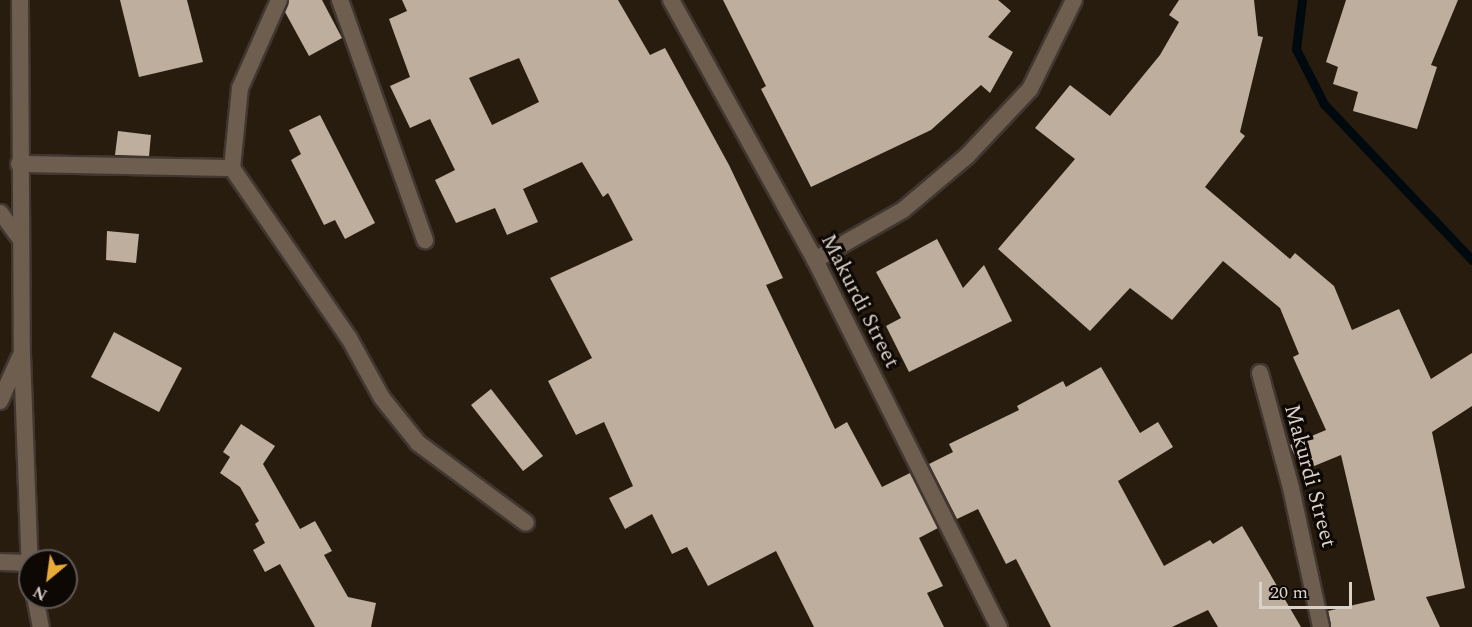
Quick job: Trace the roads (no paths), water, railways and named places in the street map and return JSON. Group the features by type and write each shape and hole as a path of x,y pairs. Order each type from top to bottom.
{"street":[{"path":"20,0 20,240 28,549"},
{"path":"279,0 240,88 232,168 349,338 382,398 411,434 526,523"},
{"path":"340,0 424,240"},
{"name":"Makurdi Street","path":"671,0 815,261 999,627"},
{"path":"815,261 903,210 967,156 1030,89 1074,0"},
{"path":"19,164 232,168"},
{"path":"0,401 22,354"},
{"name":"Makurdi Street","path":"1260,373 1292,488 1321,627"},
{"path":"0,562 18,564"},
{"path":"38,609 41,627"}],"lane":[{"path":"0,212 20,240"}],"waterway":[{"path":"1302,0 1296,49 1324,104 1472,260"}]}
